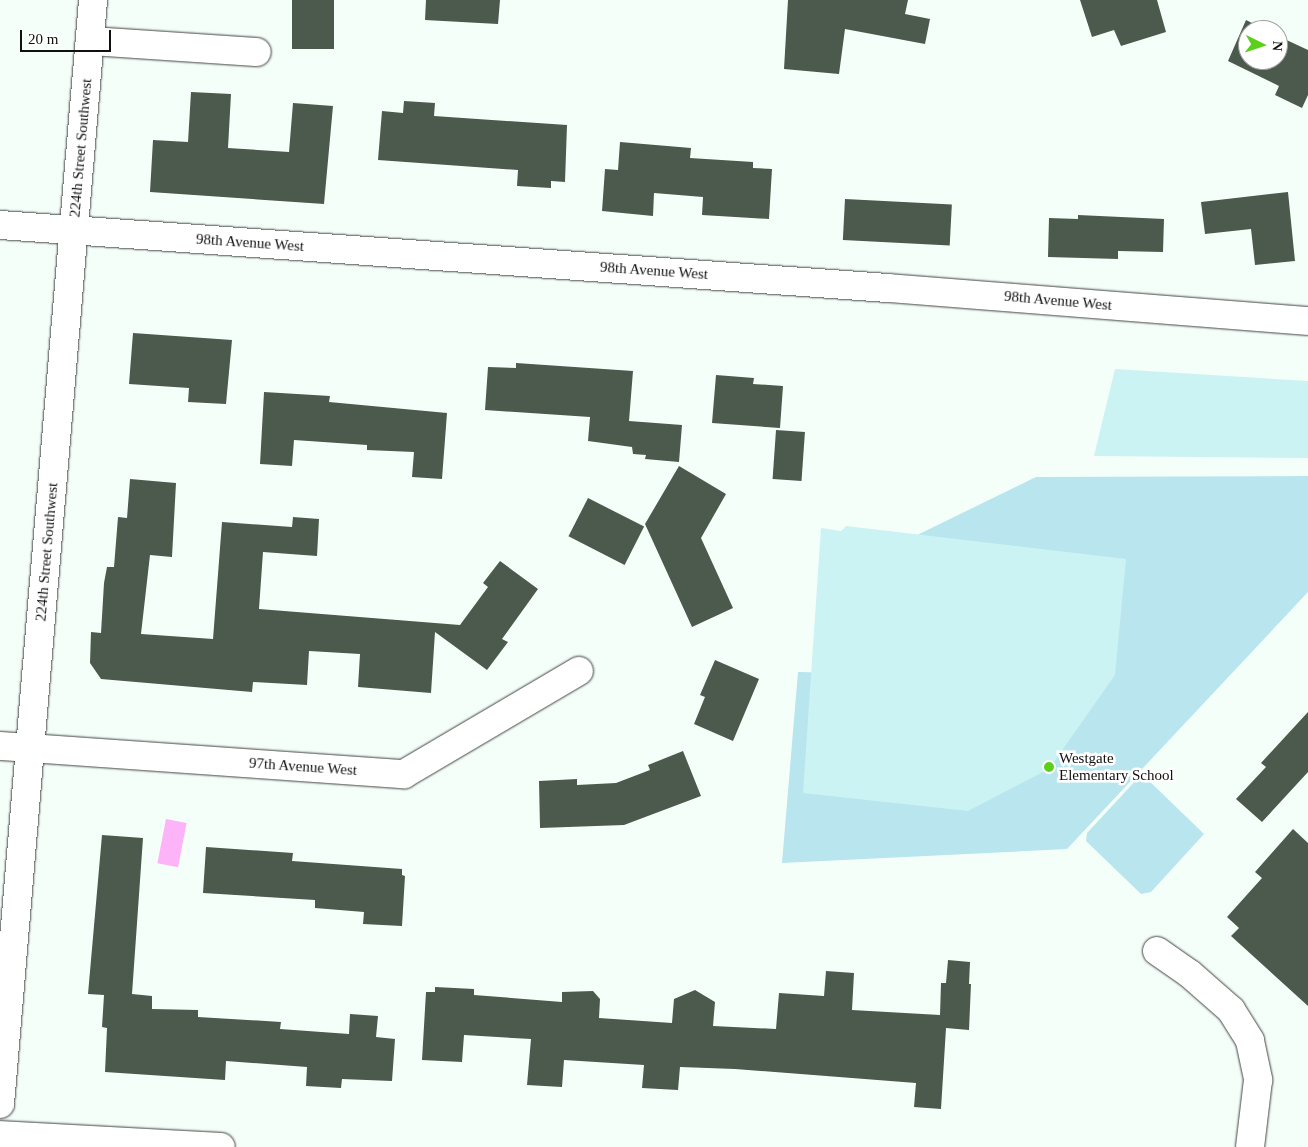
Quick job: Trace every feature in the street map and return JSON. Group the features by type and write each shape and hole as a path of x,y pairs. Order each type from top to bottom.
{"street":[{"name":"224th Street Southwest","path":"0,1104 93,0"},
{"path":"90,41 256,52"},
{"name":"98th Avenue West","path":"0,225 888,288 1308,322"},
{"name":"97th Avenue West","path":"0,746 404,774 579,671"},
{"path":"1157,951 1190,974 1231,1010 1250,1041 1258,1080 1251,1120 1250,1147"},
{"path":"0,1135 220,1147"}],"shaded area":[{"path":"1115,369 1308,381 1308,458 1094,456"},
{"path":"1308,476 1308,592 1067,849 782,863 798,672 919,675 907,540 1036,477"},
{"path":"846,526 1126,559 1115,675 1049,769 968,811 803,793 821,528 841,531"},
{"path":"1144,776 1204,834 1151,892 1141,894 1086,841 1087,833 1139,777"},
{"path":"166,819 187,823 178,867 157,863"}],"building":[{"path":"292,0 334,0 334,49 292,49"},
{"path":"426,0 500,0 498,24 425,20"},
{"path":"788,0 908,0 905,14 930,19 925,44 845,29 839,74 784,69"},
{"path":"1080,0 1157,0 1166,32 1121,46 1114,30 1092,37"},
{"path":"1238,38 1238,66 1228,61"},
{"path":"1288,41 1308,50 1308,95 1302,108 1275,95 1279,86 1246,70 1288,70"},
{"path":"191,92 231,94 228,148 289,152 293,103 333,106 324,204 150,192 153,140 188,142"},
{"path":"404,101 435,103 434,116 567,125 565,182 551,181 551,188 517,186 518,170 378,160 382,111 403,113"},
{"path":"620,142 691,148 690,158 753,162 753,168 772,169 769,219 702,215 703,197 654,193 653,216 602,211 605,169 618,170"},
{"path":"1288,192 1295,261 1255,265 1251,229 1205,234 1201,202"},
{"path":"845,199 952,205 950,246 843,240"},
{"path":"1078,215 1164,219 1163,252 1118,251 1118,259 1048,257 1049,218 1078,219"},
{"path":"133,333 232,340 226,404 188,402 189,388 129,384"},
{"path":"516,363 633,371 629,421 682,425 679,462 645,459 646,455 633,454 632,447 588,441 590,417 485,410 488,367 516,368"},
{"path":"716,375 754,378 753,384 783,386 780,428 712,423"},
{"path":"264,392 330,396 329,402 447,413 442,479 412,477 414,452 367,450 367,445 294,440 292,466 260,464"},
{"path":"776,430 805,432 802,481 773,479"},
{"path":"679,466 726,494 701,538 733,608 692,627 645,524"},
{"path":"130,479 176,483 172,557 150,555 141,634 213,639 222,522 292,527 293,517 319,519 317,556 263,552 259,609 460,625 488,587 483,583 500,561 538,589 502,639 508,642 487,670 435,632 431,693 358,687 360,654 309,651 307,685 253,682 252,692 101,679 90,663 91,632 101,633 104,583 107,567 114,567 118,517 127,518"},
{"path":"588,498 644,527 625,565 568,536"},
{"path":"715,660 759,679 733,741 694,724 705,697 700,695"},
{"path":"1308,712 1308,772 1262,822 1236,799 1266,767 1261,763"},
{"path":"683,751 701,796 624,825 540,828 539,781 577,779 577,785 616,783 650,770 648,765"},
{"path":"1293,829 1308,843 1308,1006 1231,936 1239,928 1227,917 1262,878 1255,872"},
{"path":"102,835 143,838 132,994 152,996 152,1009 198,1010 198,1017 281,1022 280,1029 349,1034 350,1014 378,1016 376,1037 395,1039 392,1081 342,1079 341,1088 306,1086 307,1067 226,1061 225,1080 105,1072 107,1028 102,1027 104,995 88,994"},
{"path":"206,847 293,853 292,861 402,869 402,875 405,876 402,926 363,924 364,912 315,908 315,900 203,893"},
{"path":"948,960 970,962 969,1030 946,1028 941,1109 914,1107 916,1083 735,1069 680,1067 678,1090 642,1088 644,1065 564,1060 562,1087 527,1085 531,1039 464,1035 462,1062 422,1060 426,992 435,992 435,987 474,989 474,995 562,1002 562,992 593,991 600,999 599,1018 672,1023 674,999 695,990 715,1002 713,1026 776,1029 779,993 824,996 826,971 854,973 852,1010 940,1015 941,983 946,983"}],"place":[{"name":"Westgate Elementary School","path":"1049,767"}]}
